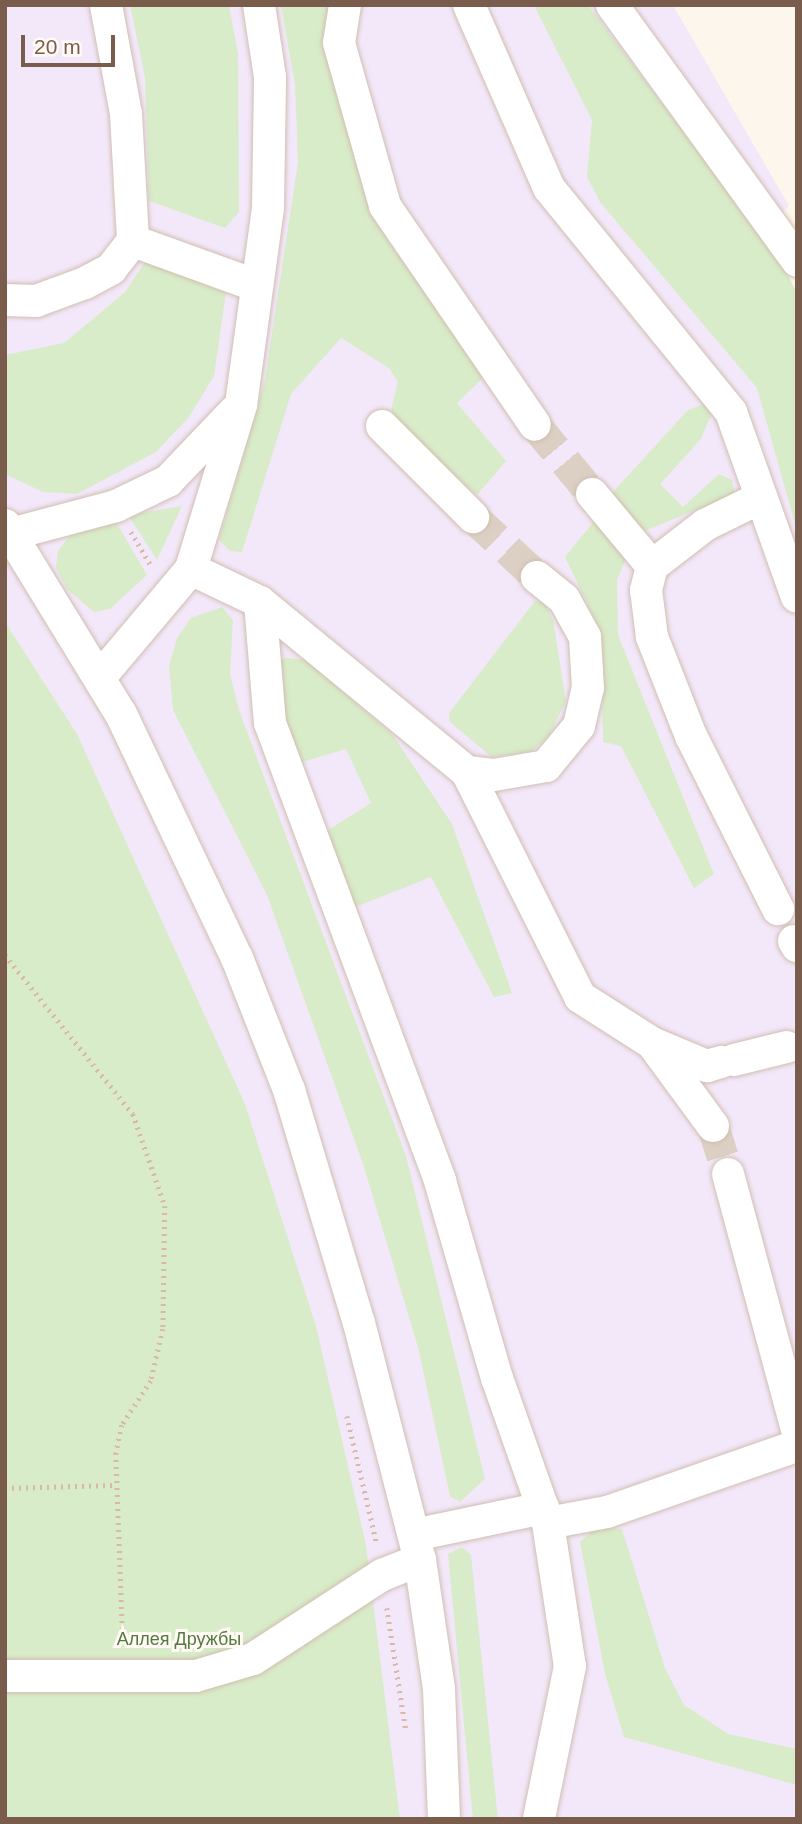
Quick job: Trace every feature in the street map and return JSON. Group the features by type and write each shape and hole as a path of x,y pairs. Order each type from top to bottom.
{"street":[{"path":"5,300 36,301 85,283 111,269 133,241 126,114 106,5"},
{"path":"101,676 191,569 241,405 257,286 270,126 259,5"},
{"path":"345,5 339,43 384,206 535,425"},
{"path":"469,5 550,188 731,412 797,597"},
{"path":"612,5 797,261"},
{"path":"133,241 257,286"},
{"path":"241,405 169,481 116,506 8,530 101,676 237,958 289,1090 417,1548 439,1689 444,1819"},
{"path":"382,426 473,517"},
{"path":"592,494 652,566"},
{"path":"760,498 705,525 652,566 646,590 652,637 691,736 778,909"},
{"path":"191,569 260,602 467,772 580,996 652,1043 707,1066 786,1047"},
{"path":"467,772 494,775 546,766 579,726 588,688 585,637 564,599 537,577"},
{"path":"260,602 270,723 440,1181 545,1515 570,1666 539,1819"},
{"path":"652,1043 713,1126"},
{"path":"728,1174 797,1429"},
{"path":"5,1676 196,1676 253,1659 382,1575 417,1548 545,1515 607,1512 797,1446"}],"path":[{"path":"116,506 170,597"},
{"path":"5,955 133,1114 165,1206 163,1329 151,1381 122,1425 116,1485 125,1674"},
{"path":"344,1404 382,1575 409,1747"},
{"path":"5,1488 116,1485"}],"shaded area":[{"path":"5,5 673,5 789,206 771,222 797,329 797,1819 5,1819"}],"green space":[{"path":"130,5 229,5 238,54 239,212 225,228 149,201 145,78"},
{"path":"281,5 330,5 368,200 385,237 481,370 482,379 457,403 506,461 477,495 403,430 391,410 398,382 389,368 341,338 291,394 242,552 230,551 219,540 265,380 298,162 295,85"},
{"path":"534,5 588,5 779,258 797,293 797,531 757,388 600,202 587,177 592,120"},
{"path":"145,262 226,292 214,376 189,417 156,452 77,494 43,492 5,474 5,355 64,343 125,292"},
{"path":"704,404 712,413 701,439 660,484 683,507 719,474 732,480 735,494 637,534 611,501 612,493 688,410"},
{"path":"182,506 157,560 128,515"},
{"path":"113,517 147,575 110,609 94,612 67,589 56,568 58,551 70,535"},
{"path":"595,520 631,548 617,580 618,635 714,874 694,888 621,746 603,742 601,632 565,557"},
{"path":"535,601 544,602 553,620 566,701 548,738 530,752 492,757 450,722 449,713"},
{"path":"222,607 233,620 230,674 239,710 406,1156 485,1479 460,1502 450,1496 418,1347 364,1167 267,895 173,710 169,666 177,638 191,618"},
{"name":"Аллея Дружбы","path":"5,622 77,734 245,1104 316,1326 366,1545 400,1819 5,1819"},
{"path":"286,658 306,660 392,734 452,824 512,993 494,997 431,877 353,908 325,832 371,803 346,749 302,762 282,716 274,662"},
{"path":"597,1526 622,1529 665,1668 684,1705 728,1734 797,1749 797,1785 624,1737 605,1674 580,1542"},
{"path":"462,1547 471,1555 498,1819 473,1819 448,1554"}],"tunnel":[{"path":"535,425 592,494"},
{"path":"473,517 537,577"},
{"path":"713,1126 728,1174"}]}
